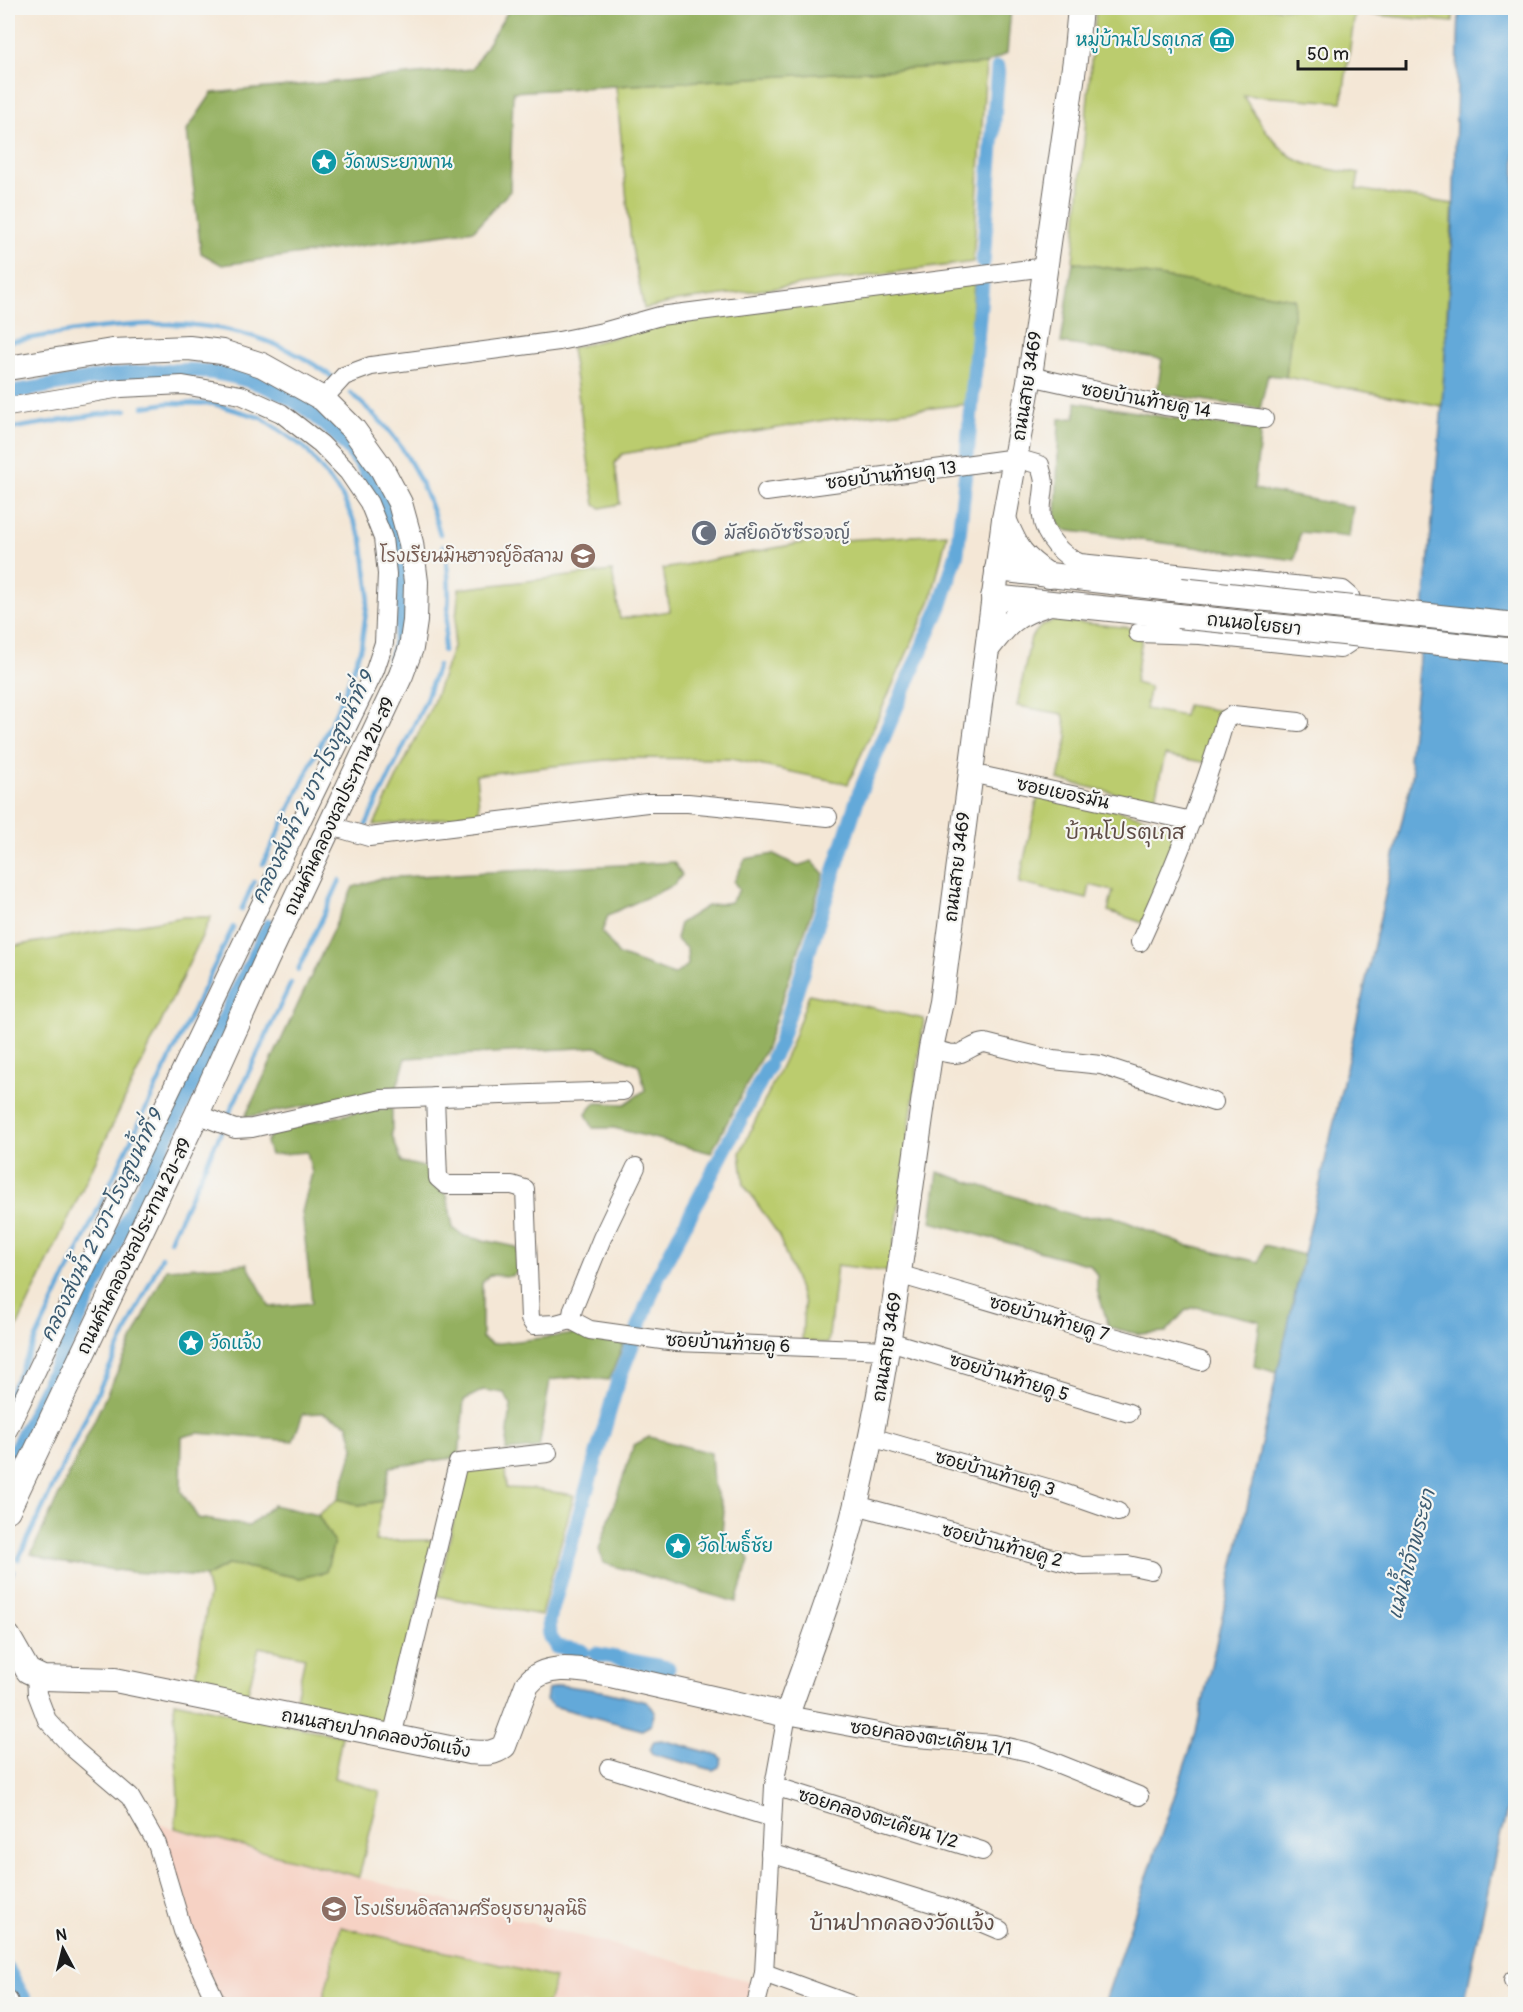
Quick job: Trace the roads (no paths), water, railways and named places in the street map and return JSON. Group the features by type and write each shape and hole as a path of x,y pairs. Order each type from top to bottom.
{"street":[{"name":"ถนนสาย 3469","path":"787,1715 844,1551 871,1437 889,1345 931,1048 941,1002 1004,519 1030,376 1046,267 1075,60 1080,8"},
{"path":"323,399 344,376 371,366 559,341 603,332 660,316 1046,267"},
{"name":"ถนนคันคลองชลประทาน 2ข-ส9","path":"8,368 112,351 189,348 222,352 262,365 323,399 354,430 382,469 400,503 411,543 416,582 415,621 411,648 401,675 331,826 274,934 197,1114 8,1510"},
{"name":"ซอยบ้านท้ายคู 14","path":"1030,376 1165,406 1264,419"},
{"path":"8,407 120,388 183,385 241,395 281,413 321,444 348,472 369,503 383,538 387,574 384,643 375,670 8,1430"},
{"path":"1016,458 1040,465 1044,481 1041,516 1043,525 1052,540 1070,560 1080,563 1343,590 1350,596 1352,602 1349,643 1340,649 1200,635 1138,633"},
{"name":"ซอยบ้านท้ายคู 13","path":"766,492 1016,458"},
{"path":"1004,519 1015,544 1028,562 1050,576"},
{"name":"ถนนอโยธยา","path":"997,569 1515,625"},
{"name":"ถนนอโยธยา","path":"993,597 1515,651"},
{"path":"986,650 1006,624 1024,611 1049,603"},
{"path":"1140,942 1192,821 1225,720 1233,715 1299,722"},
{"name":"ซอยเยอรมัน","path":"970,773 1192,821"},
{"path":"331,826 369,837 647,803 688,803 828,817"},
{"path":"251,924 274,934"},
{"path":"931,1048 953,1054 985,1043 1053,1060 1101,1065 1214,1102"},
{"path":"197,1114 236,1129 252,1128 381,1098 623,1091"},
{"path":"435,1097 438,1178 446,1185 512,1185 525,1189 530,1320 534,1326 571,1320 573,1309 602,1238 636,1167"},
{"name":"ซอยบ้านท้ายคู 7","path":"898,1274 1106,1335 1201,1360"},
{"name":"ซอยบ้านท้ายคู 6","path":"571,1320 590,1330 676,1342 889,1345"},
{"name":"ซอยบ้านท้ายคู 5","path":"889,1345 1129,1413"},
{"name":"ซอยบ้านท้ายคู 3","path":"871,1437 1058,1491 1118,1512"},
{"path":"392,1737 458,1463 548,1453"},
{"name":"ซอยบ้านท้ายคู 2","path":"856,1505 1081,1566 1128,1565 1151,1570"},
{"path":"8,1636 28,1671 36,1675 37,1694 47,1720 75,1750 130,1797 157,1844 183,1931 217,2004"},
{"name":"ถนนสายปากคลองวัดแจ้ง","path":"36,1675 43,1678 115,1680 392,1737 487,1754 498,1752 504,1746 527,1685 532,1678 556,1670 584,1670 606,1674 787,1715"},
{"path":"756,2004 764,1973 774,1786 787,1715"},
{"name":"ซอยคลองตะเคียน 1/1","path":"787,1715 905,1737 993,1744 1029,1752 1139,1796"},
{"path":"609,1768 772,1818"},
{"name":"ซอยคลองตะเคียน 1/2","path":"774,1786 982,1851"},
{"path":"770,1853 948,1908 1000,1930"},
{"path":"764,1973 849,2004"},
{"path":"8,2000 10,2004"}],"water":[{"name":"แม่น้ำเจ้าพระยา","path":"1459,8 1515,8 1515,1783 1497,1847 1464,2004 1104,2004 1196,1732 1413,772 1409,759 1442,406 1453,225"},
{"path":"560,1685 602,1691 647,1702 655,1711 651,1725 642,1730 553,1706 546,1700 548,1689"},
{"path":"662,1740 718,1755 722,1759 719,1767 713,1770 652,1754 650,1750 654,1741"}],"waterway":[{"path":"983,262 998,68"},
{"path":"967,456 982,282"},
{"path":"8,342 136,325 178,324 219,328 259,338 298,355 336,380"},
{"name":"คลองส่งน้ำ 2 ขวา-โรงสูบน้ำที่ 9","path":"8,393 109,376 194,370 249,381 293,400 325,424 351,452 373,483 389,517 400,554 404,592 401,630 392,669"},
{"path":"351,393 385,426 403,450 425,491 440,534"},
{"path":"143,407 168,403 214,404 262,418 305,448 342,496 362,539 369,592 361,647 343,697 263,864"},
{"path":"8,429 126,410"},
{"path":"773,1056 779,1045 859,794 941,604 957,553 966,471"},
{"path":"443,546 449,585 443,651"},
{"path":"366,825 425,702 438,665"},
{"path":"298,970 340,880"},
{"path":"241,910 254,882"},
{"name":"คลองส่งน้ำ 2 ขวา-โรงสูบน้ำที่ 9","path":"8,1466 269,926"},
{"path":"8,1397 233,927"},
{"path":"226,1120 291,983"},
{"path":"638,1329 658,1276 768,1067"},
{"path":"170,1240 221,1132"},
{"path":"18,1560 162,1257"},
{"path":"582,1651 557,1647 550,1637 549,1620 618,1381 633,1343"},
{"path":"8,1582 13,1571"},
{"path":"596,1654 668,1668"},
{"path":"8,1970 27,2004"}],"place":[{"name":"หมู่บ้านโปรตุเกส","path":"1222,40"},
{"name":"วัดพระยาพาน","path":"324,162"},
{"name":"มัสยิดอัซซีรอจญ์","path":"704,533"},
{"name":"โรงเรียนมินฮาจญ์อิสลาม","path":"583,556"},
{"name":"วัดแจ้ง","path":"191,1343"},
{"name":"วัดโพธิ์ชัย","path":"678,1546"},
{"name":"โรงเรียนอิสลามศรีอยุธยามูลนิธิ","path":"334,1909"}],"district":[{"name":"บ้านโปรตุเกส","path":"1125,832"},
{"name":"บ้านปากคลองวัดแจ้ง","path":"902,1923"}]}
